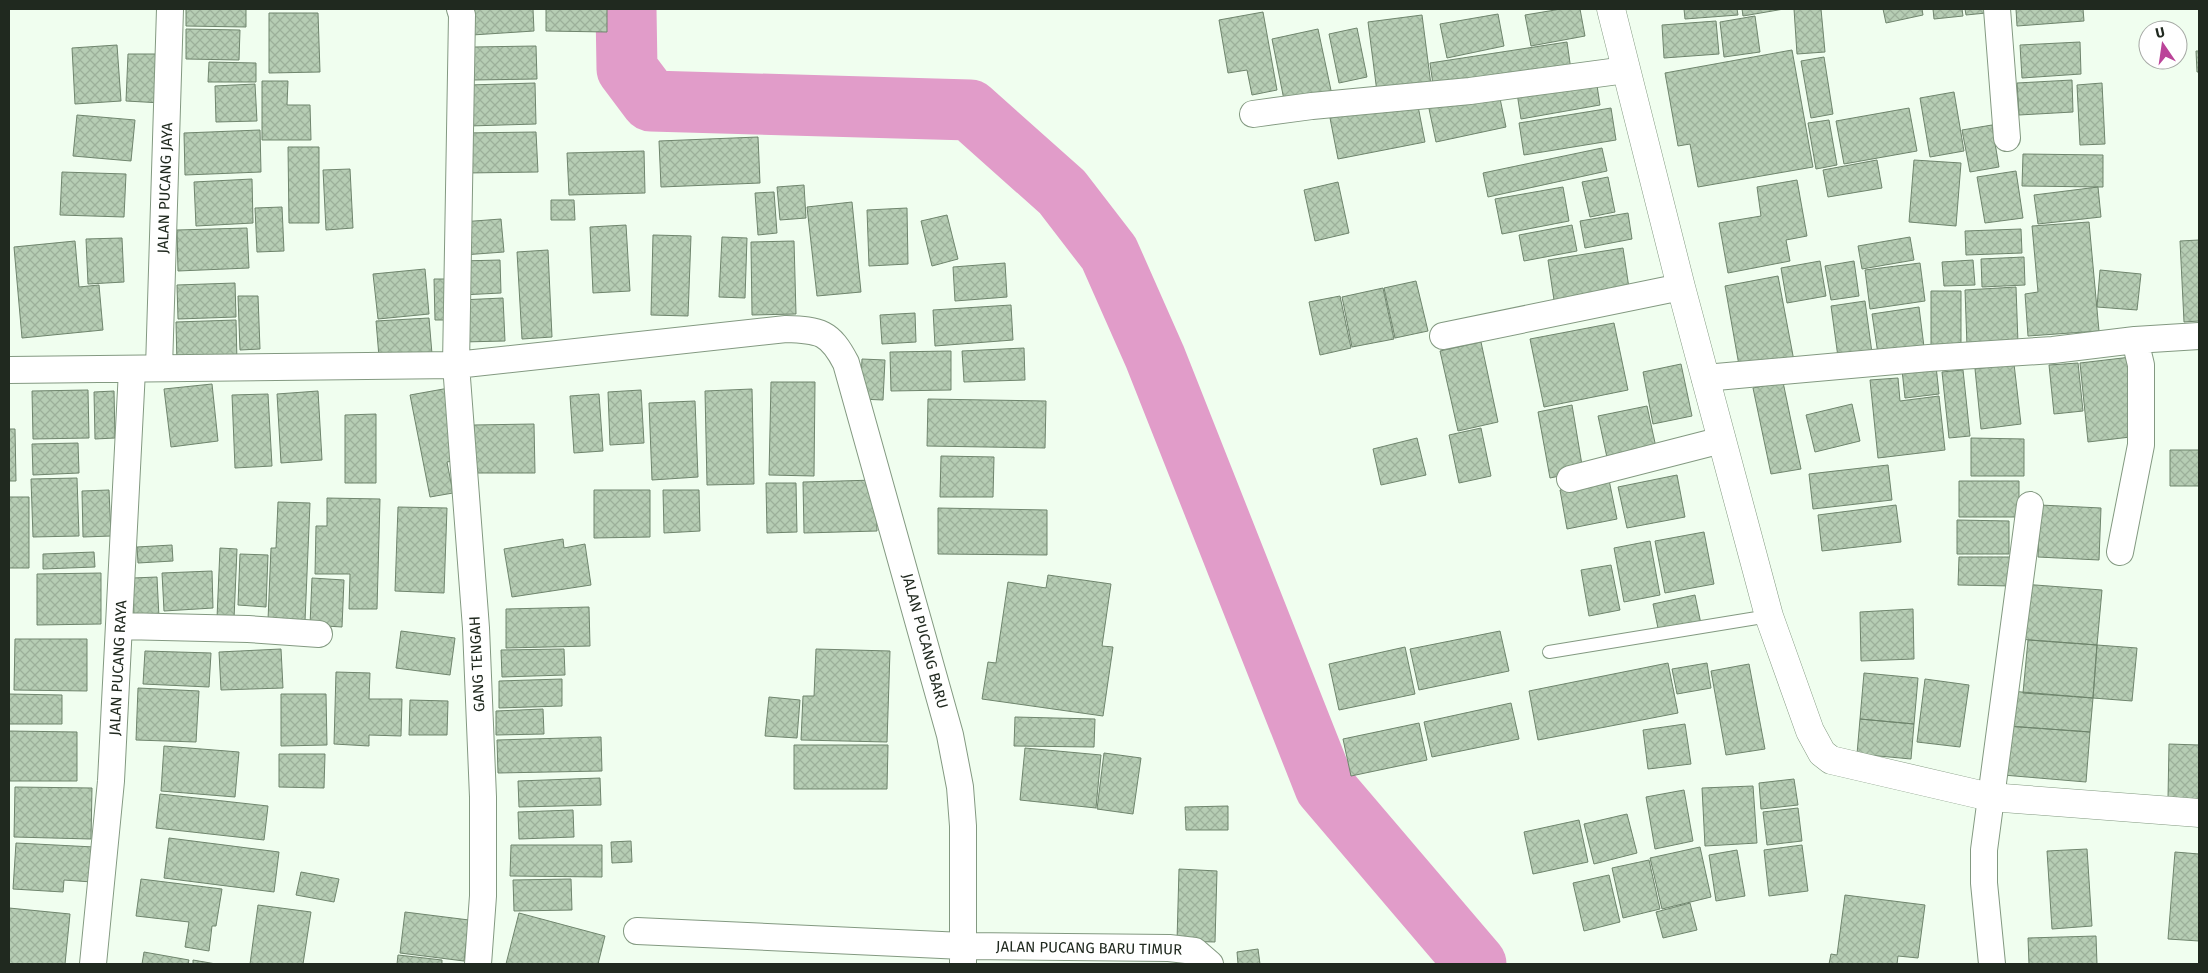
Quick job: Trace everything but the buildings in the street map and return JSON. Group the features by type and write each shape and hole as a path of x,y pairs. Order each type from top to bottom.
{"main road":[{"path":"1611,9 1681,287 1769,616 1810,731 1822,754 1831,760 1990,798 2199,814"}],"street":[{"name":"JALAN PUCANG JAYA","path":"160,368 170,9"},
{"name":"GANG TENGAH","path":"460,9 462,15 456,365 476,628 483,797 483,896 478,964"},
{"path":"1997,9 2007,138"},
{"path":"1253,114 1312,106 1462,92 1626,70"},
{"path":"1443,336 1681,287"},
{"name":"JALAN PUCANG BARU","path":"456,365 786,329 810,330 823,333 836,344 846,363 950,735 960,787 963,826 963,955"},
{"path":"1705,378 1928,358 2053,350 2135,340 2199,336"},
{"path":"2120,552 2141,445 2141,365 2135,340"},
{"path":"9,370 456,365"},
{"name":"JALAN PUCANG RAYA","path":"93,964 110,790 132,370"},
{"path":"1570,479 1722,440"},
{"path":"1992,964 1984,883 1984,850 2030,505"},
{"path":"120,626 248,629 319,634"},
{"name":"JALAN PUCANG BARU TIMUR","path":"637,931 963,955 1169,948 1195,951 1210,964"}],"lane":[{"path":"1549,652 1769,616"}],"waterway":[{"path":"626,9 627,69 651,101 970,110 1062,192 1109,253 1155,357 1325,787 1476,964"}]}
